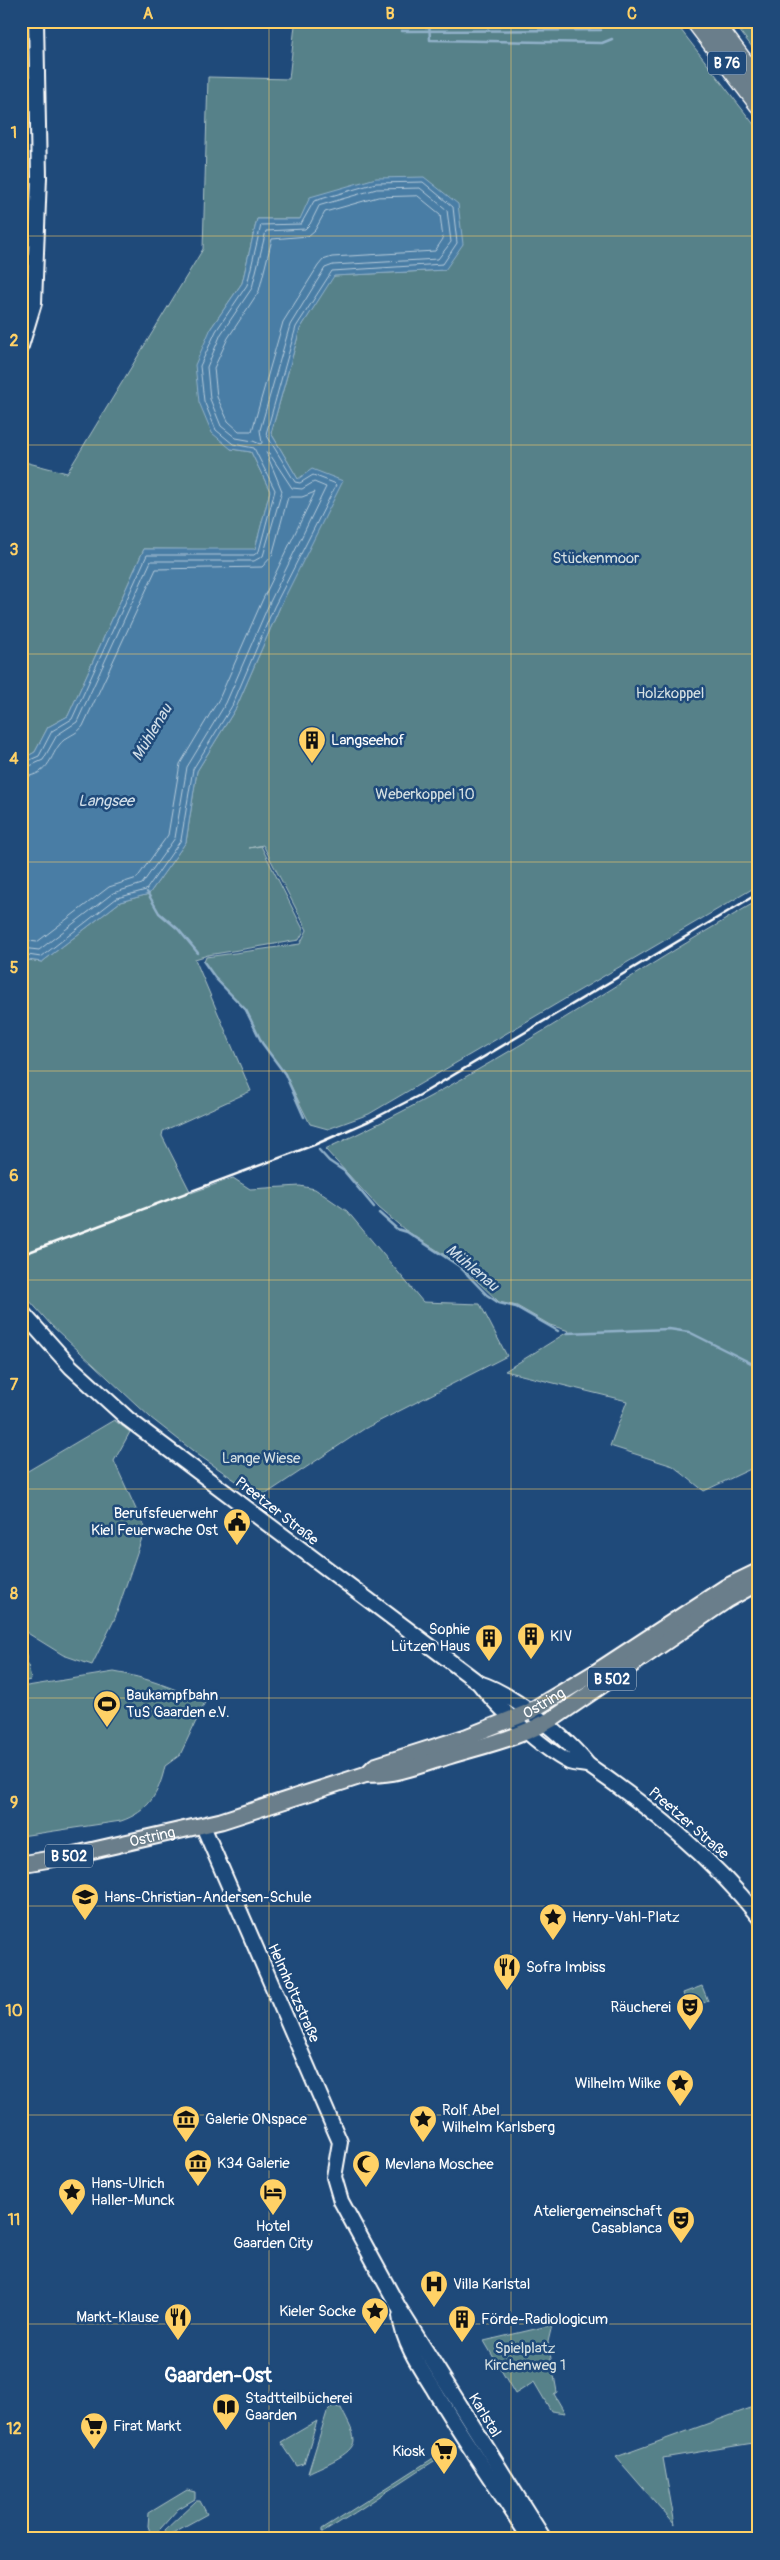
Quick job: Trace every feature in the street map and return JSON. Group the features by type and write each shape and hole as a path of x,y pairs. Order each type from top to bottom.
{"highway":[{"name":"B 76","path":"695,21 759,105"},
{"name":"B 76","path":"712,21 759,82"}],"main road":[{"name":"Ostring","path":"367,1774 375,1766 514,1719 529,1712 596,1672 726,1587 759,1571"},
{"name":"Ostring","path":"21,1864 68,1856 203,1826 367,1774 379,1775 415,1766 528,1731 544,1724 727,1600 759,1582"}],"street":[{"path":"21,346 34,303 39,177 36,21"},
{"name":"Preetzer Straße","path":"21,1311 71,1367 128,1419 479,1683 489,1696 528,1731 570,1762 588,1765"},
{"name":"Preetzer Straße","path":"479,1683 496,1688 529,1712 578,1752 588,1765 653,1811 714,1864 759,1918"},
{"name":"Helmholtzstraße","path":"203,1826 340,2142 334,2177"},
{"name":"Karlstal","path":"334,2177 341,2201 399,2308 544,2539"},
{"name":"Karlstal","path":"399,2308 404,2335 420,2367 453,2424 530,2539"}],"green space":[{"path":"209,21 674,21 759,131 759,885 369,1114 328,1129 310,1124 285,1074 262,1043 246,1011 216,979 204,962 206,957 300,944 307,930 263,845 249,848 261,846 304,931 299,940 208,955 195,959 251,1091 163,1131 162,1136 191,1193 233,1178 250,1189 300,1186 315,1189 347,1211 423,1302 480,1304 507,1356 364,1429 266,1494 255,1494 197,1454 151,1418 51,1325 21,1291 21,959 42,962 120,902 149,894 186,842 197,771 236,708 279,609 298,479 271,433 300,329 333,276 445,270 300,219 257,219 242,283 211,328 231,449 251,452 270,491 255,550 144,549 68,716 48,727 35,752 21,760 21,461 67,473 203,249 208,77 289,79 295,25 210,26"},
{"path":"732,21 759,21 759,56"},
{"path":"759,900 759,1465 704,1491 673,1466 610,1446 627,1401 505,1371 569,1331 550,1325 517,1306 499,1302 459,1264 405,1230 379,1208 325,1149 437,1093"},
{"path":"114,1420 130,1432 114,1461 145,1529 115,1618 92,1665 63,1655 21,1629 21,1475"},
{"path":"21,1631 31,1680 21,1682"},
{"name":"Baukampfbahn TuS Gaarden e.V.","path":"114,1672 149,1680 205,1702 180,1755 165,1766 156,1793 151,1801 138,1813 121,1821 21,1836 21,1687"},
{"path":"702,1986 708,2001 688,2009 683,1993"},
{"name":"Spielplatz Kirchenweg 1","path":"552,2325 548,2342 557,2392 554,2394 565,2413 551,2411 534,2382 515,2394 484,2341"},
{"path":"759,2405 759,2442 663,2458 675,2525 616,2457"},
{"path":"333,2406 341,2408 354,2436 354,2440 348,2451 308,2473 327,2412"},
{"path":"317,2421 304,2464 297,2466 281,2442"},
{"path":"449,2448 450,2451 322,2532 322,2529"},
{"path":"187,2490 195,2492 195,2499 178,2509 152,2538 148,2526 149,2513"},
{"path":"196,2501 200,2501 207,2514 167,2536 165,2530"}],"water":[{"name":"Langsee","path":"424,177 458,204 463,244 445,270 334,276 300,329 271,433 298,479 312,469 343,481 279,609 236,708 197,771 186,842 149,894 120,902 42,962 21,959 21,760 35,752 48,727 68,716 144,549 255,549 270,491 251,452 231,449 212,433 199,402 195,365 211,328 242,283 257,219 300,219 310,197 376,178"}],"waterway":[{"path":"429,21 430,40 602,43 612,39"},
{"path":"401,31 601,30"},
{"name":"Mühlenau","path":"147,892 159,913 178,929 198,953"},
{"name":"Mühlenau","path":"204,962 216,979 246,1010 262,1043 285,1074 304,1117"},
{"name":"Mühlenau","path":"319,1150 329,1161 344,1171 374,1207"},
{"name":"Mühlenau","path":"379,1213 397,1229 407,1232 459,1266 487,1295 499,1303 516,1307 558,1331"},
{"name":"Mühlenau","path":"567,1333 669,1329 689,1332 759,1367"}],"railway":[{"path":"21,1255 314,1145 369,1121 420,1095 759,893"}],"place":[{"name":"Langseehof","path":"312,764"},
{"name":"Berufsfeuerwehr Kiel Feuerwache Ost","path":"237,1546"},
{"name":"KIV","path":"531,1660"},
{"name":"Sophie Lützen Haus","path":"489,1662"},
{"name":"Baukampfbahn TuS Gaarden e.V.","path":"107,1728"},
{"name":"Hans-Christian-Andersen-Schule","path":"85,1921"},
{"name":"Henry-Vahl-Platz","path":"553,1941"},
{"name":"Sofra Imbiss","path":"507,1991"},
{"name":"Räucherei","path":"690,2031"},
{"name":"Wilhelm Wilke","path":"680,2107"},
{"name":"Galerie ONspace","path":"186,2143"},
{"name":"Rolf Abel Wilhelm Karlsberg","path":"423,2143"},
{"name":"K34 Galerie","path":"198,2187"},
{"name":"Mevlana Moschee","path":"366,2188"},
{"name":"Hans-Ulrich Haller-Munck","path":"72,2216"},
{"name":"Hotel Gaarden City","path":"273,2216"},
{"name":"Ateliergemeinschaft Casablanca","path":"681,2244"},
{"name":"Villa Karlstal","path":"434,2308"},
{"name":"Kieler Socke","path":"375,2335"},
{"name":"Markt-Klause","path":"178,2341"},
{"name":"Förde-Radiologicum","path":"462,2343"},
{"name":"Stadtteilbücherei Gaarden","path":"226,2431"},
{"name":"Firat Markt","path":"94,2450"},
{"name":"Kiosk","path":"444,2475"}],"district":[{"name":"Gaarden-Ost","path":"218,2375"}],"park label":[{"name":"Stückenmoor","path":"596,558"},
{"name":"Holzkoppel","path":"670,693"},
{"name":"Weberkoppel 10","path":"425,794"},
{"name":"Lange Wiese","path":"261,1458"}]}
